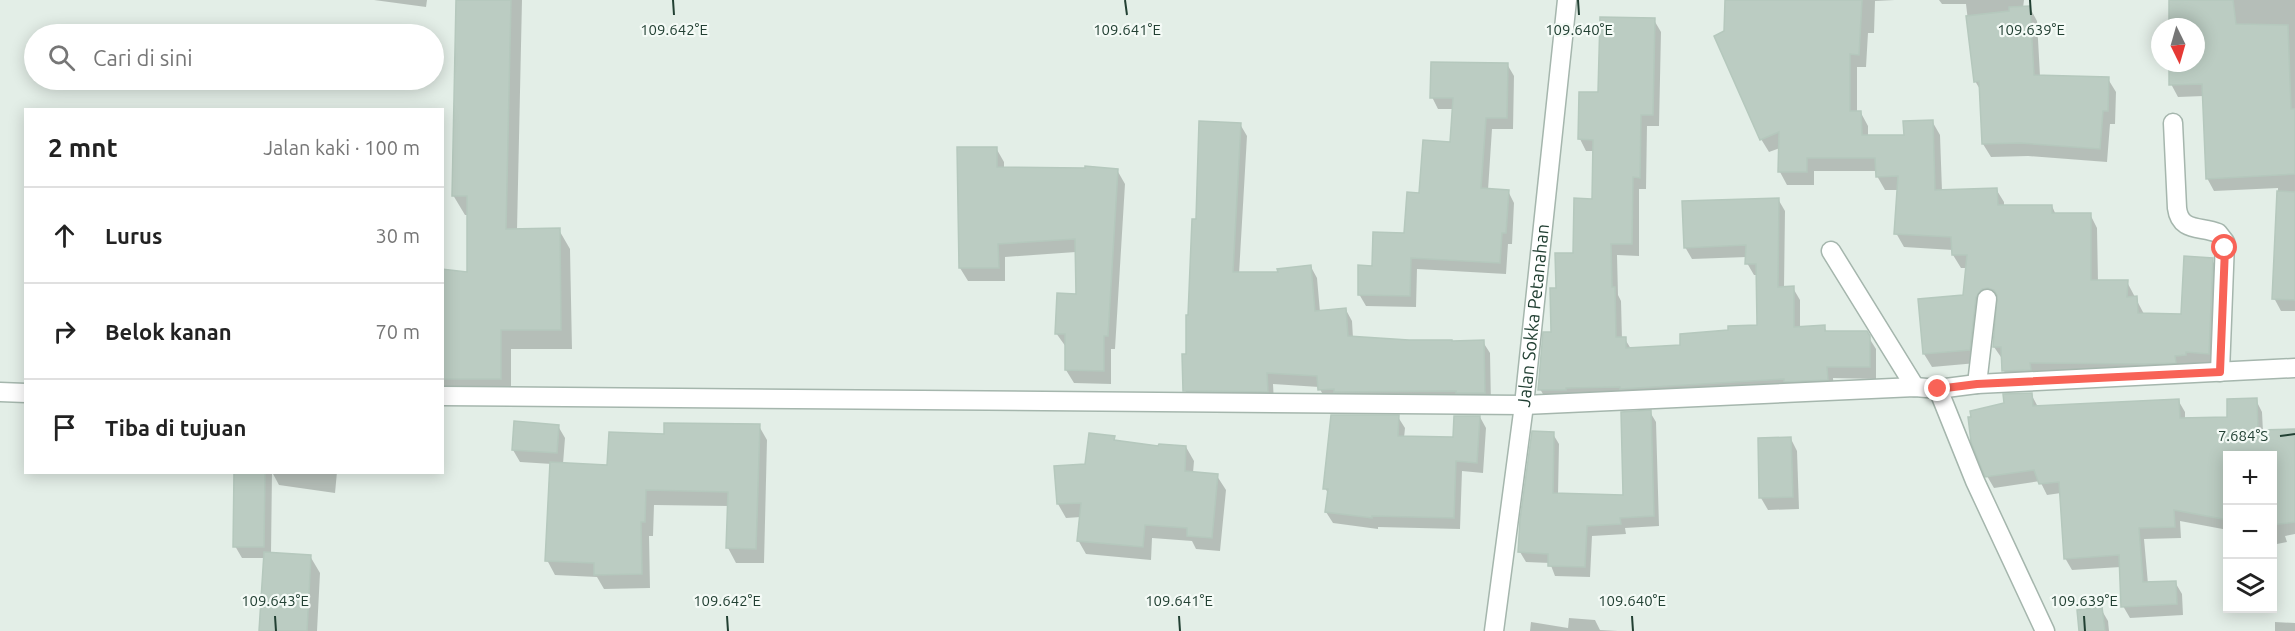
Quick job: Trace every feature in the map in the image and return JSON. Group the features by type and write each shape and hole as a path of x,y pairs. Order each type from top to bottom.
{"street":[{"name":"Jalan Sokka Petanahan","path":"1494,631 1524,405 1567,0"},
{"path":"2173,123 2175,184 2179,218 2184,224 2218,233 2225,242 2220,372"},
{"path":"1831,251 1916,387"},
{"path":"1977,384 1987,299"},
{"path":"444,396 1524,405 1916,387 1938,389 1977,384 2295,368"},
{"path":"1938,389 1975,481 2046,631"},
{"path":"0,392 24,393"}],"building":[{"path":"456,0 511,0 506,229 560,228 561,330 501,330 501,379 444,379 444,269 467,272 467,196 452,196"},
{"path":"1725,0 1862,0 1859,55 1850,54 1850,111 1861,111 1862,135 1904,135 1903,121 1933,120 1935,190 1997,188 1998,205 2052,205 2052,213 2091,213 2091,280 2128,280 2127,297 2137,296 2138,313 2181,314 2184,256 2213,258 2209,354 2186,352 2186,355 2175,356 2176,363 2030,363 2031,370 2002,371 2001,347 1993,347 1997,295 1994,290 1988,288 1982,289 1976,297 1970,350 1923,354 1918,299 1963,295 1967,255 1952,255 1951,237 1894,234 1898,176 1876,177 1875,158 1807,158 1807,172 1778,172 1779,132 1760,140 1714,36 1724,31"},
{"path":"2169,0 2233,0 2236,24 2288,25 2291,109 2295,109 2295,174 2206,179 2202,84 2169,85 2169,72 2205,72 2205,18 2169,18"},
{"path":"2030,6 2034,75 2109,77 2108,111 2103,111 2100,149 2020,143 1982,144 1979,81 1974,82 1966,16 2009,11 2009,7"},
{"path":"1600,17 1655,18 1653,115 1641,115 1640,178 1633,177 1632,244 1611,244 1616,337 1626,337 1626,348 1680,345 1680,334 1728,330 1728,326 1757,325 1756,264 1745,264 1746,245 1684,248 1682,201 1779,198 1778,287 1794,286 1794,327 1825,325 1825,331 1867,331 1870,336 1870,367 1827,367 1828,380 1784,382 1784,379 1620,389 1620,387 1538,390 1543,332 1551,332 1550,288 1556,288 1555,253 1573,253 1574,198 1592,199 1593,140 1578,139 1579,92 1598,92"},
{"path":"1431,62 1508,63 1507,118 1486,118 1481,188 1509,190 1506,233 1502,233 1500,263 1411,258 1410,296 1358,295 1358,265 1372,266 1373,232 1404,233 1407,192 1419,193 1423,140 1450,142 1453,98 1430,98"},
{"path":"1199,121 1241,123 1233,272 1278,272 1277,269 1311,265 1315,311 1346,308 1348,336 1409,340 1484,340 1485,393 1456,393 1456,391 1334,392 1334,389 1318,390 1317,376 1267,373 1268,392 1183,391 1182,354 1186,354 1192,219 1196,219"},
{"path":"957,147 997,147 997,167 1085,168 1085,166 1118,169 1108,336 1104,336 1104,371 1065,370 1065,334 1055,334 1057,293 1076,294 1075,239 998,244 999,268 959,268"},
{"path":"2277,191 2295,192 2295,300 2272,299"},
{"path":"2032,393 2033,406 2179,399 2180,418 2227,417 2227,399 2257,398 2258,430 2295,429 2295,522 2277,524 2277,451 2223,451 2223,519 2174,510 2175,527 2139,528 2143,582 2176,581 2177,604 2121,607 2119,555 2064,559 2059,482 2039,484 2034,470 1985,477 1971,442 1968,417 1971,417 1970,411 2004,403 2003,394"},
{"path":"1651,410 1654,516 1620,518 1621,524 1587,526 1585,567 1548,566 1548,554 1518,552 1532,431 1554,432 1553,493 1623,495 1621,412"},
{"path":"1331,415 1399,415 1398,436 1453,437 1454,416 1480,416 1477,463 1456,461 1454,518 1372,516 1372,518 1325,512 1328,489 1323,489"},
{"path":"514,421 559,425 557,453 512,450"},
{"path":"664,423 760,424 756,549 726,548 728,492 646,490 645,522 641,522 642,574 594,575 594,563 545,561 550,462 607,465 609,432 664,434"},
{"path":"1089,433 1115,436 1114,440 1158,446 1159,444 1186,446 1185,471 1218,474 1212,538 1187,536 1187,528 1145,525 1143,547 1077,541 1081,503 1057,504 1054,466 1085,464"},
{"path":"1791,437 1793,497 1759,498 1758,438"},
{"path":"234,474 265,474 264,547 233,547"},
{"path":"264,552 311,555 307,631 259,631"},
{"path":"2102,607 2105,631 2079,631 2077,610"}],"route":[{"path":"1938,389 1977,384 2220,372 2225,248"}]}
